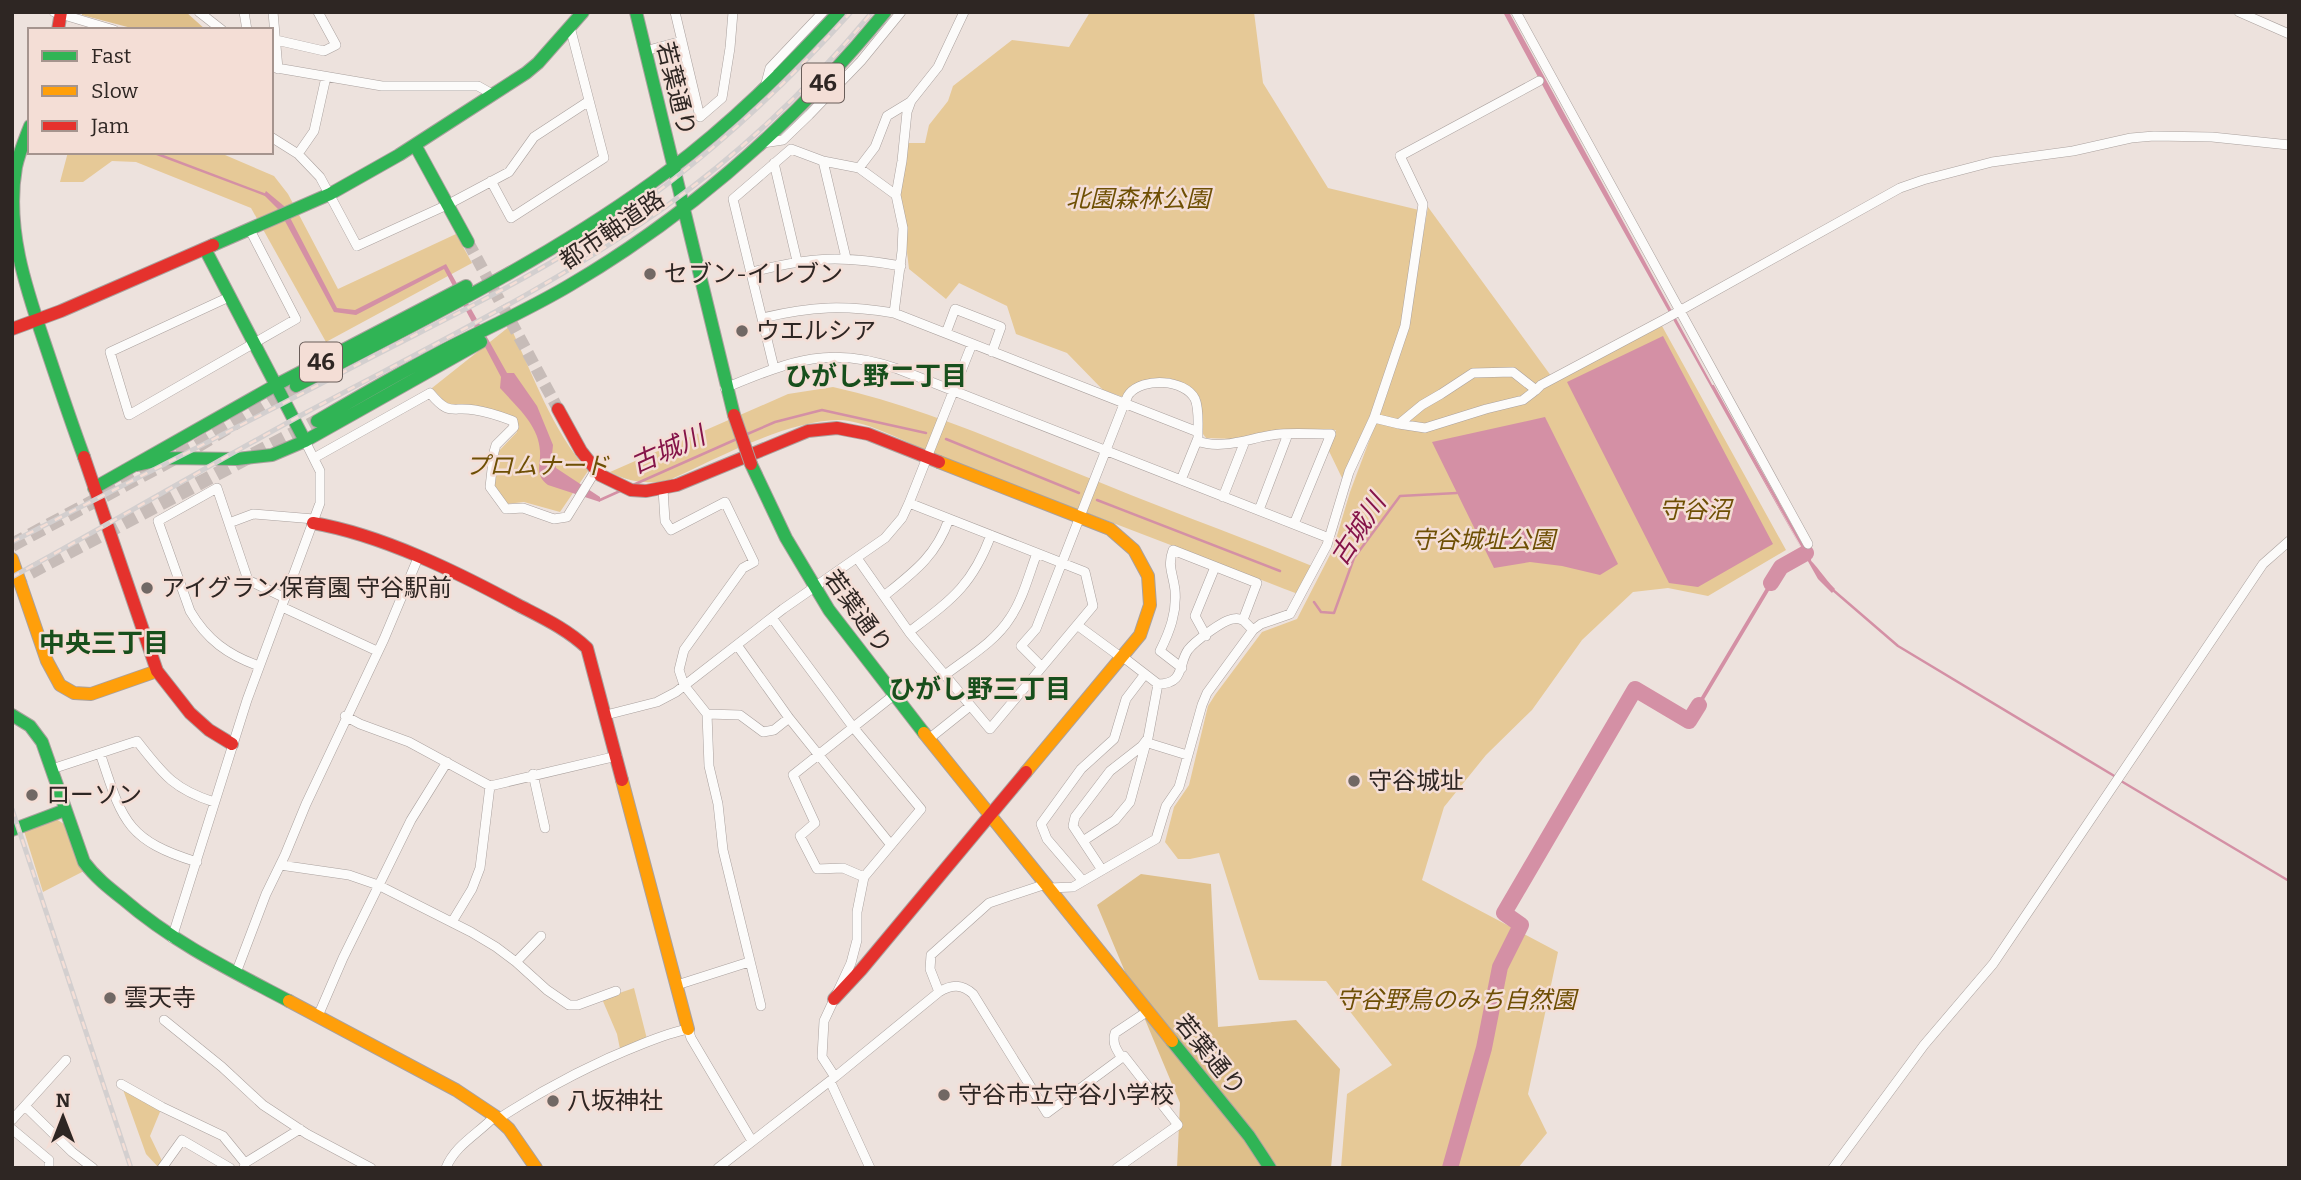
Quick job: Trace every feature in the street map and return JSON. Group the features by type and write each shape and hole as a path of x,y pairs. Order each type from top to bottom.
{"street":[{"path":"199,12 219,28"},
{"path":"273,12 275,68 368,85 407,88 478,86 494,95"},
{"path":"276,40 324,51 336,45 318,12"},
{"path":"12,329 330,194 494,95 538,63 583,12"},
{"name":"若葉通り","path":"635,12 725,388 751,464 786,538 814,588 894,695 1249,1136 1270,1168"},
{"path":"676,12 700,117 722,99 733,12"},
{"path":"765,89 770,68 823,12"},
{"name":"都市軸道路","path":"296,386 511,272 612,211 674,166 765,89 839,12"},
{"name":"都市軸道路","path":"317,421 442,351 586,276 640,240 683,208 799,109 885,12"},
{"path":"761,143 783,140 809,116 861,61 901,12"},
{"path":"859,168 875,147 887,116 911,101 938,67 964,12"},
{"path":"1516,12 1808,544"},
{"path":"2239,12 2289,34"},
{"path":"59,13 108,28"},
{"path":"491,181 511,218 604,158 570,27"},
{"path":"645,51 682,41"},
{"path":"298,154 314,131 326,78"},
{"path":"939,992 929,962 934,951 989,903 1047,886 1073,887 1156,839 1166,806 1179,787 1204,699 1253,630 1261,624 1290,614 1300,598 1329,538 1349,472 1374,418 1405,326 1423,213 1422,199 1400,156 1539,81"},
{"path":"273,138 298,154 320,177 357,246 447,205 514,167 534,137 589,101"},
{"path":"894,313 903,228 896,195 905,122 911,101"},
{"path":"28,131 14,165 14,242 37,320 157,671 192,716 232,744"},
{"path":"1374,418 1425,428 1494,406 1523,400 1541,385 1900,188 1923,180 1992,162 2073,151 2131,138 2212,137 2289,145"},
{"path":"415,145 468,242"},
{"path":"774,368 733,199 791,149 823,161 859,168 896,195"},
{"path":"823,161 846,258"},
{"path":"774,163 797,261"},
{"path":"229,297 110,352 129,415 296,319 250,230"},
{"path":"172,938 232,744 320,503 321,491 320,471 314,458 205,249"},
{"path":"752,272 797,261 846,258 901,266"},
{"name":"46","path":"94,488 276,385 466,286 490,276 511,272"},
{"name":"46","path":"137,465 169,458 272,455 305,441 510,326 586,276"},
{"path":"762,318 827,306 894,313 1124,404 1197,436 1204,443 1235,444 1264,436 1331,433 1294,524"},
{"path":"946,333 955,309 1001,327 992,352"},
{"path":"606,715 666,698 892,531 909,503 972,344"},
{"path":"725,388 804,359 858,358 886,364 1329,538"},
{"path":"1399,424 1422,405 1473,373 1513,373 1536,390"},
{"path":"1042,667 1021,646 1036,629 1124,404 1129,394 1143,386 1155,383 1177,385 1186,389 1196,401 1197,436 1181,480"},
{"path":"314,458 430,393 439,404 453,410 471,409 513,421 514,427 496,445 490,487 506,509 523,508 554,519 567,517 596,470"},
{"path":"558,409 581,451 596,470 614,484 631,490 663,489 791,437 822,428 867,433 1122,536 1134,548 1149,577 1151,604 1146,624 1122,658 834,999"},
{"path":"1259,510 1288,434"},
{"path":"1223,496 1245,441"},
{"path":"259,666 225,651 213,642 197,623 185,598 158,521 217,488 248,580 377,652"},
{"path":"663,489 665,521 671,530 724,502 754,562 743,568 684,650 679,670 684,685 707,714 709,766 718,804 723,850 761,1006"},
{"path":"857,558 909,632 990,729 1093,606 1085,572 909,503"},
{"path":"229,523 253,514 313,521 347,529 512,601 581,641 591,659 691,1038 752,1142"},
{"path":"884,596 930,556 950,519"},
{"path":"909,632 970,579 991,535"},
{"path":"1833,1168 1924,1045 1993,964 2263,564 2289,541"},
{"path":"1182,668 1160,651 1170,631 1175,603 1174,576 1169,561 1173,550 1257,583 1243,620"},
{"path":"944,675 990,640 1009,620 1037,553"},
{"path":"236,973 266,894 418,558"},
{"path":"12,559 51,672 65,689 74,693 91,694 157,671"},
{"path":"1206,636 1195,616 1214,567"},
{"path":"13,603 25,596"},
{"path":"772,618 853,727 921,810 864,877 857,912 857,940 851,963 824,1021 822,1056 870,1168"},
{"path":"1077,625 1158,684 1173,680 1182,668 1188,650 1230,620 1243,620 1253,630"},
{"path":"737,645 789,718 891,845"},
{"path":"1083,881 1047,839 1041,824 1081,769 1114,738 1126,699 1145,674"},
{"path":"1083,841 1115,820 1130,802 1148,738 1158,684"},
{"path":"864,877 843,868 817,869 800,836 815,823 793,775 894,695"},
{"path":"930,738 970,706"},
{"path":"707,714 740,715 763,732 774,730 789,718"},
{"path":"12,715 28,723 36,731 52,769 80,854 94,875 172,938 456,1090 497,1117 509,1129 536,1168"},
{"path":"345,716 359,724 409,742 490,786 617,755"},
{"path":"52,769 137,741 174,784 214,802"},
{"path":"1146,743 1187,755"},
{"path":"1102,870 1073,826 1074,817 1110,771 1146,743"},
{"path":"100,753 115,799 130,826 143,839 168,854 197,862"},
{"path":"318,1016 411,820 447,762"},
{"path":"533,774 545,828"},
{"path":"452,922 472,889 480,868 490,786"},
{"path":"12,830 65,810"},
{"path":"280,865 349,875 378,886 496,947 569,1005 578,1005 616,991"},
{"path":"516,962 541,936"},
{"path":"677,985 749,962"},
{"path":"718,1168 939,992 957,985 973,994 1047,1113 1124,1056 1178,1125 1119,1167"},
{"path":"1122,1058 1115,1048 1115,1033 1148,1012"},
{"path":"164,1020 222,1067 263,1105 359,1165 371,1168"},
{"path":"446,1168 453,1152 497,1117 537,1094 618,1053 688,1029"},
{"path":"12,1120 66,1060"},
{"path":"121,1084 223,1136 244,1166 300,1129"},
{"path":"25,1106 72,1152 93,1168"},
{"path":"12,1129 48,1160 49,1168"},
{"path":"162,1168 182,1140 230,1168"}],"green space":[{"name":"北園森林公園","path":"1090,12 1254,12 1263,83 1328,188 1419,210 1400,329 1372,411 1342,478 1328,449 1336,430 1283,429 1236,439 1206,438 1203,434 1200,398 1190,387 1169,378 1153,378 1126,390 1123,397 1103,390 1067,353 1016,334 1007,306 959,283 946,299 909,269 900,192 907,143 925,143 929,125 948,101 953,86 1012,40 1069,47"},
{"path":"67,154 223,154 274,176 288,194 338,289 456,234 472,263 326,342 251,208 136,162 112,161 83,182 60,182"},
{"name":"守谷城址公園","path":"1428,207 1554,380 1662,326 1786,550 1708,596 1668,588 1633,592 1582,640 1532,710 1486,755 1444,807 1422,880 1558,952 1528,1094 1547,1133 1518,1168 1341,1168 1347,1094 1392,1065 1326,981 1259,980 1219,853 1178,859 1165,842 1174,807 1189,785 1208,706 1262,632 1297,619 1333,549 1350,492 1389,388 1418,264"},
{"name":"プロムナード","path":"510,326 554,420 588,471 560,512 524,502 505,504 494,488 498,452 517,432 516,417 474,405 458,407 445,402 432,388"},
{"name":"プロムナード","path":"833,387 900,405 965,428 1312,566 1298,594 947,460 878,429 850,421 817,422 772,434 665,482 636,481 610,472 788,394"},
{"path":"56,819 64,824 84,871 43,892 24,831"},
{"path":"634,988 647,1039 620,1049 617,1034 602,999"},
{"path":"121,1084 162,1107 150,1136 164,1165 159,1168 146,1154"}],"shaded area":[{"path":"82,12 186,12 204,28 131,28 82,15"},
{"path":"1503,12 1509,12 1805,555 1559,116"},
{"path":"266,191 284,206 337,308 355,310 446,264 507,373 514,373 537,406 553,445 552,455 556,468 600,497 600,502 548,485 541,477 536,433 526,416 500,388 501,377 444,269 356,315 334,312 279,210 264,195"},
{"name":"守谷沼","path":"1663,336 1773,544 1698,587 1669,583 1567,382"},
{"path":"1545,417 1618,564 1600,575 1530,562 1494,568 1432,442"},
{"path":"1805,555 1835,589 1832,593 1818,579 1805,556 1782,569 1690,723 1688,719 1778,568"},
{"path":"1141,874 1211,884 1218,1027 1296,1020 1340,1069 1331,1168 1177,1168 1180,1103 1097,905"}],"waterway":[{"name":"古城川","path":"157,154 266,195"},
{"path":"1713,386 1810,560"},
{"name":"古城川","path":"745,435 775,422 822,410 926,433"},
{"name":"古城川","path":"633,485 739,438"},
{"name":"古城川","path":"946,439 1079,493"},
{"name":"古城川","path":"598,498 600,500 620,491"},
{"name":"古城川","path":"1314,602 1321,612 1334,613 1354,558 1400,496 1457,493"},
{"name":"古城川","path":"1097,500 1280,571"},
{"path":"1771,583 1781,567 1806,553"},
{"path":"1833,590 1898,646 2116,777"},
{"path":"1450,1168 1484,1048 1500,967 1521,925 1504,913 1635,689 1689,721 1699,705"},
{"path":"2121,781 2289,881"}],"tunnel":[{"path":"468,242 558,409"},
{"path":"12,545 197,446 296,386"},
{"path":"12,582 317,421"}],"railway":[{"path":"12,542 471,306 605,229 681,174 717,144 786,80 851,12"},
{"path":"12,577 307,412 534,290 622,236 694,186 749,140 825,66 872,12"},
{"path":"12,809 131,1168"}],"traffic: fast":[{"path":"213,245 330,194 399,155 526,73 583,12"},
{"path":"636,12 734,415"},
{"path":"296,386 486,286 579,232 624,202 668,171 736,115 839,12"},
{"path":"317,421 426,359 554,294 658,228 740,163 778,128 851,52 885,12"},
{"path":"28,131 20,151 13,191 16,237 32,305 84,457"},
{"path":"415,145 468,242"},
{"path":"205,249 305,441"},
{"path":"94,488 276,385 466,286"},
{"path":"137,465 169,458 237,459 272,455 305,441 481,342"},
{"path":"751,464 786,538 829,610 924,733"},
{"path":"12,715 30,726 42,742 84,862 93,873 162,929 224,967 289,1001"},
{"path":"12,830 65,810"},
{"path":"1172,1041 1249,1136 1270,1168"}],"traffic: slow":[{"path":"939,462 1110,529 1134,550 1148,576 1150,605 1140,635 1026,772"},
{"path":"12,559 47,661 60,685 74,693 91,694 157,671"},
{"path":"924,733 1172,1041"},
{"path":"622,780 688,1029"},
{"path":"289,1001 456,1090 495,1116 509,1129 536,1168"}],"traffic: jam":[{"path":"58,28 61,12"},
{"path":"12,329 61,311 213,245"},
{"path":"558,409 581,451 600,475 631,490 646,491 677,485 808,431 837,428 868,434 939,462"},
{"path":"734,415 751,464"},
{"path":"84,457 157,671 190,713 209,730 232,744"},
{"path":"313,523 366,536 419,556 546,619 579,641 587,648 622,780"},
{"path":"834,999 1026,772"}],"place":[{"name":"セブン-イレブン","path":"650,274"},
{"name":"ウエルシア","path":"742,331"},
{"name":"アイグラン保育園 守谷駅前","path":"147,588"},
{"name":"守谷城址","path":"1354,781"},
{"name":"ローソン","path":"32,795"},
{"name":"雲天寺","path":"110,998"},
{"name":"守谷市立守谷小学校","path":"944,1095"},
{"name":"八坂神社","path":"553,1101"}],"district":[{"name":"ひがし野二丁目","path":"876,376"},
{"name":"中央三丁目","path":"104,643"},
{"name":"ひがし野三丁目","path":"980,689"}],"park label":[{"name":"守谷野鳥のみち自然園","path":"1456,1000"}]}
